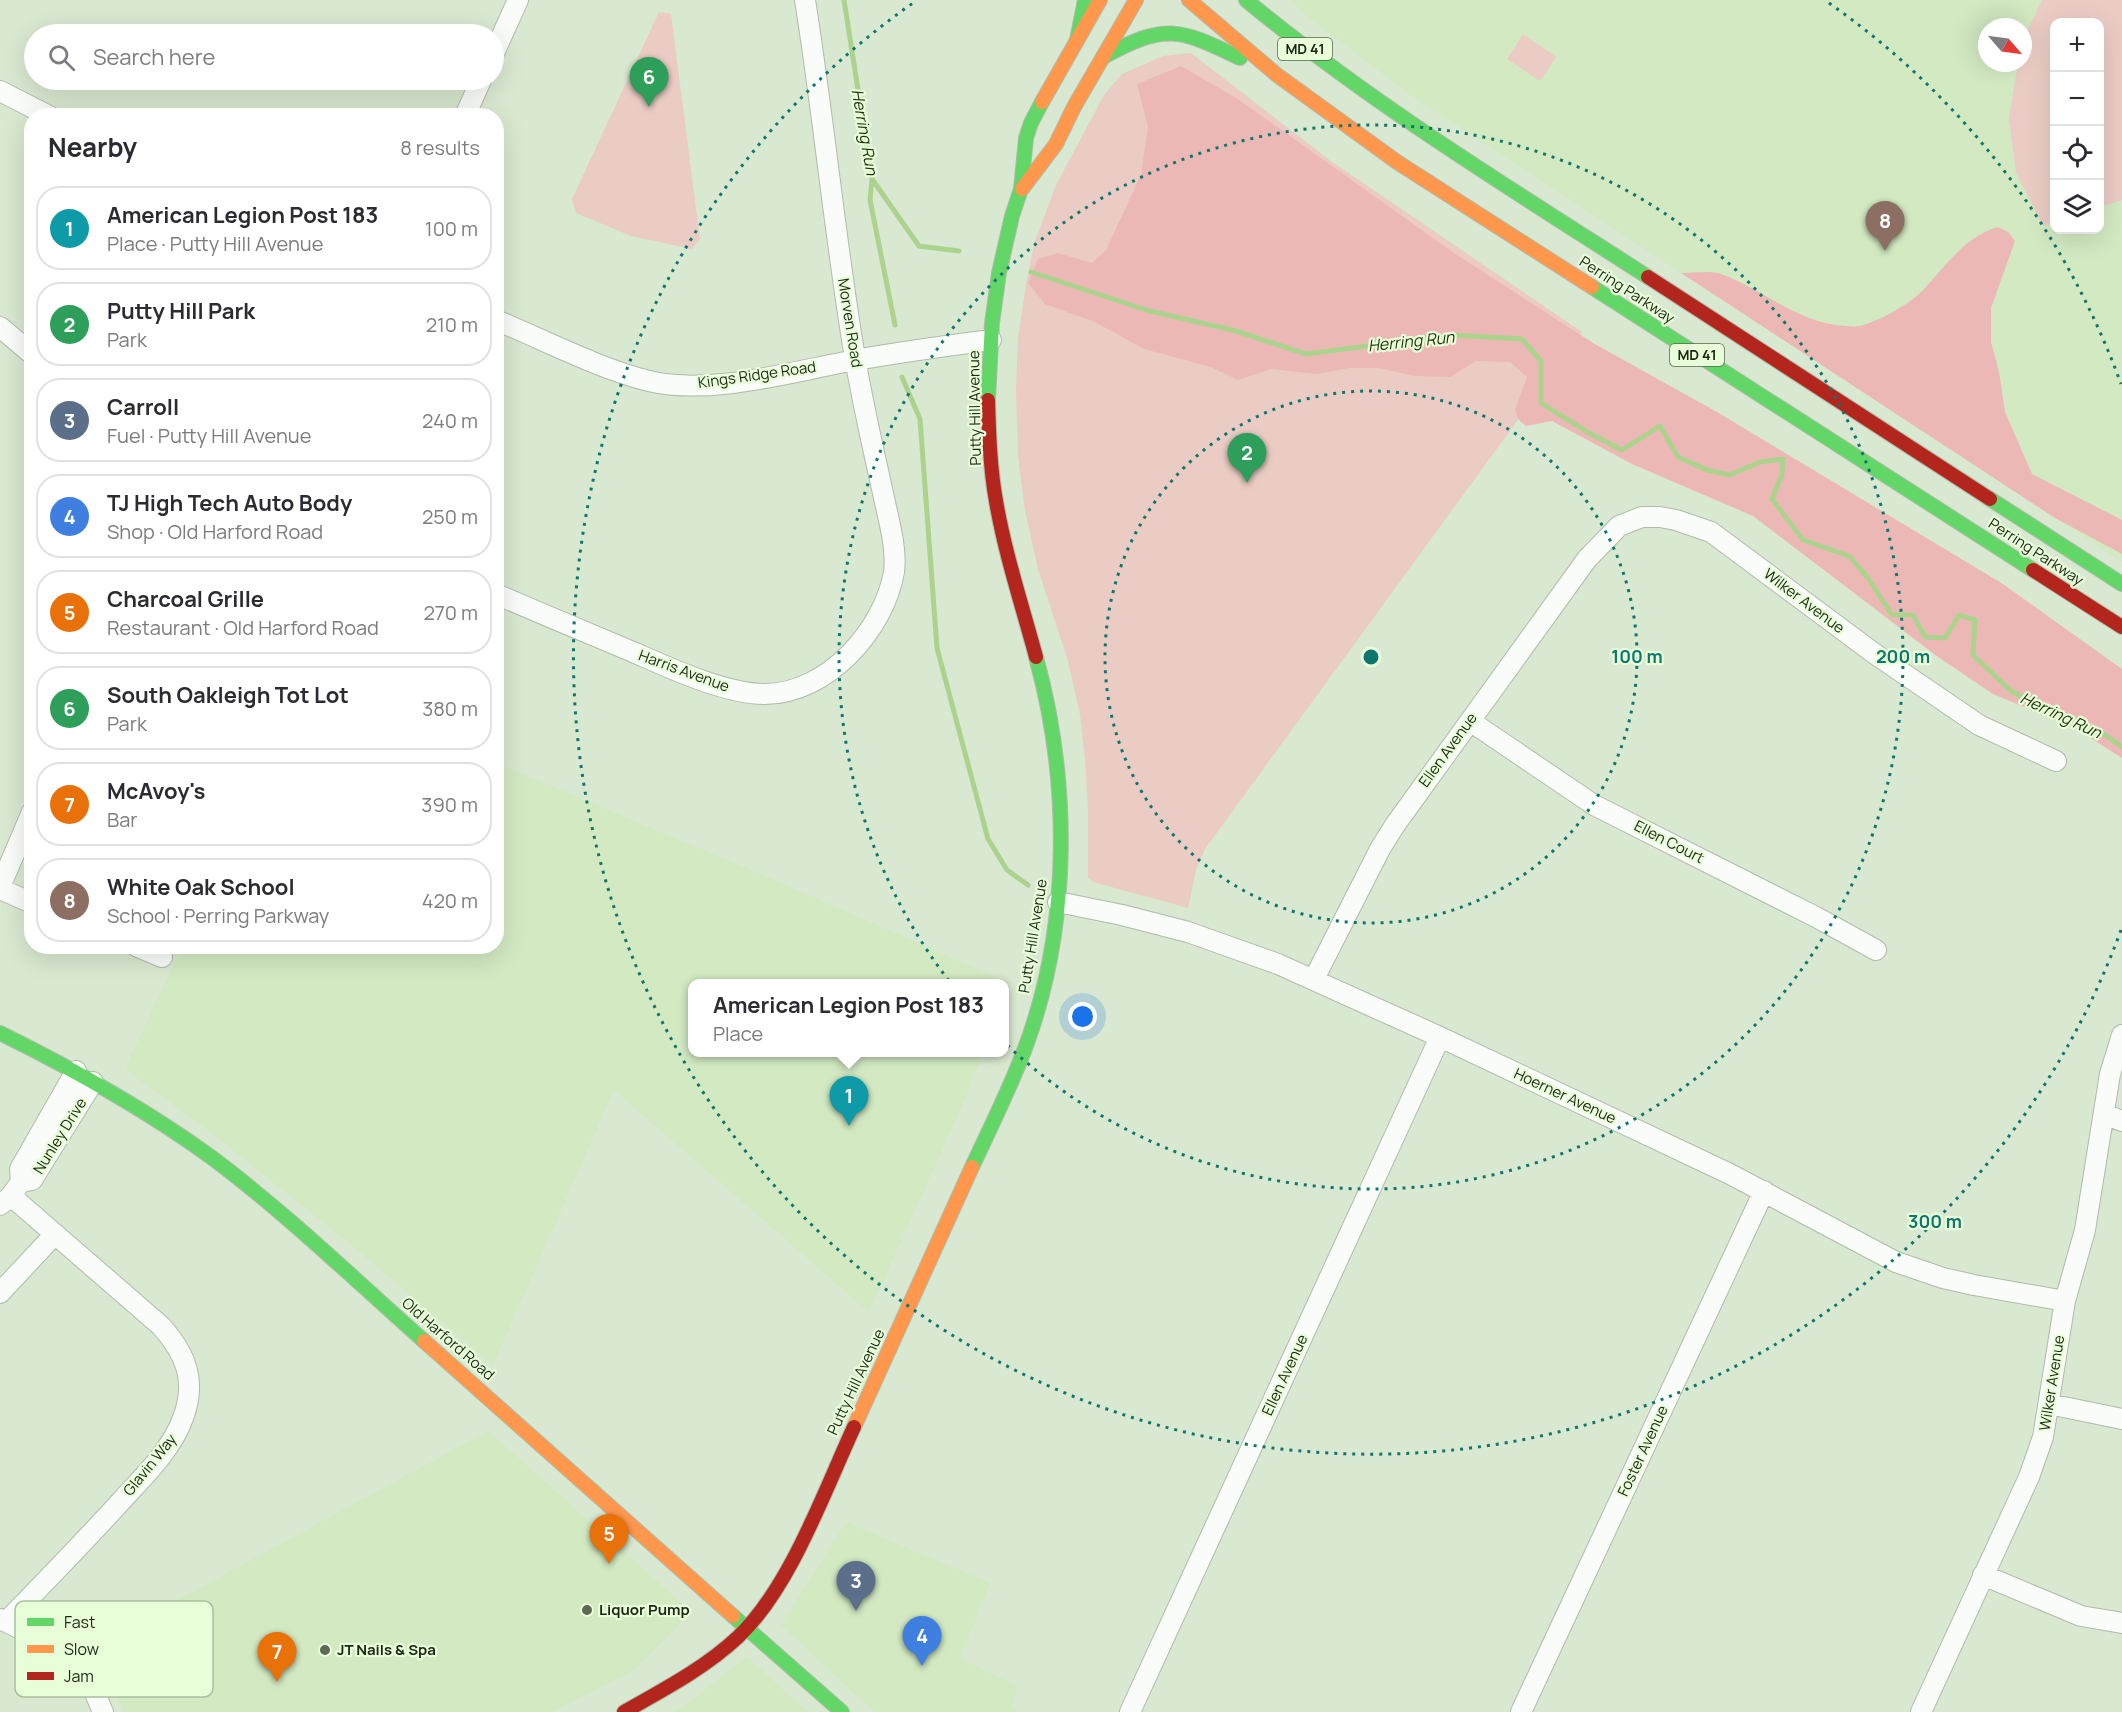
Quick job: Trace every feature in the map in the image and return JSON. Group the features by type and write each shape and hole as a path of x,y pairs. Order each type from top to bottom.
{"main road":[{"path":"1077,40 1085,0"},
{"name":"Putty Hill Avenue","path":"624,1712 691,1672 748,1628 777,1587 795,1555 1016,1069 1037,1010 1058,903 1060,828 1056,755 1044,685 1007,557 999,519 989,434 991,340 1001,264 1021,190 1028,132 1049,88 1100,0"},
{"name":"Putty Hill Avenue","path":"1021,190 1056,144 1074,107 1136,0"},
{"name":"Perring Parkway","path":"1189,0 1277,75 1338,122 1397,162 2122,627"},
{"name":"Perring Parkway","path":"1246,0 1367,95 2122,584"},
{"path":"1288,16 1367,95"},
{"path":"1103,57 1147,35 1165,32 1180,33 1200,39 1277,75"},
{"name":"Old Harford Road","path":"0,1033 76,1071 198,1148 262,1198 842,1712"}],"street":[{"path":"504,31 518,0"},
{"name":"Morven Road","path":"806,0 855,360 889,521 894,567 884,604 865,638"},
{"path":"469,108 477,90"},
{"path":"0,91 33,108"},
{"name":"Kings Ridge Road","path":"504,323 612,369 649,381 674,384 711,385 777,376 909,350 991,340"},
{"path":"0,327 24,347"},
{"name":"Wilker Avenue","path":"1606,537 1619,526 1642,517 1668,518 1711,532 1875,654 1979,725 2056,761"},
{"name":"Ellen Avenue","path":"1314,979 1380,849 1413,798 1587,559 1606,537"},
{"name":"Harris Avenue","path":"504,597 676,671 754,693 785,692 804,685 840,663 865,638"},
{"name":"Ellen Court","path":"1470,721 1594,805 1816,916 1876,950"},
{"path":"24,830 1,881 24,897"},
{"name":"Hoerner Avenue","path":"1058,903 1122,915 1188,932 1314,979 1764,1191 1874,1251 1920,1270 1974,1285 2066,1301"},
{"path":"155,954 162,957"},
{"name":"Wilker Avenue","path":"1921,1712 2028,1477 2043,1437 2066,1301 2113,1118 2110,1074 2122,1035"},
{"name":"Ellen Avenue","path":"1130,1712 1440,1037"},
{"name":"Nunley Drive","path":"10,1195 20,1169 76,1071"},
{"name":"Nunley Drive","path":"10,1195 32,1180 93,1082"},
{"name":"Foster Avenue","path":"1521,1712 1764,1191"},
{"name":"Glavin Way","path":"10,1195 161,1326 180,1350 189,1386 184,1417 176,1433 152,1466 66,1561 24,1601"},
{"path":"0,1293 55,1234"},
{"path":"2049,1404 2122,1419"},
{"path":"1983,1575 2081,1616 2122,1623"},
{"name":"Glavin Way","path":"3,1621 15,1610"},
{"path":"96,1697 103,1712"}],"shaded area":[{"path":"1291,0 2122,0 2122,562 1412,96 1304,14"},
{"path":"2042,0 2122,0 2122,200 2104,206 2104,18 2050,18 2050,224 2043,226 2016,173 2009,118 2017,72 2032,72 2032,21"},
{"path":"659,12 671,14 700,239 692,249 631,236 576,213 572,199"},
{"path":"1523,34 1556,57 1540,81 1507,59"},
{"path":"1191,53 1331,161 1582,332 1205,849 1196,870 1188,908 1093,882 1088,878 1088,811 1080,715 1068,661 1038,569 1025,511 1018,456 1016,391 1018,338 1026,284 1035,241 1056,185 1104,95 1122,74 1163,56"},
{"path":"1181,66 1238,99 1454,253 1593,343 1717,412 2003,584 2122,669 2122,758 2076,729 1993,694 1938,657 1753,516 1632,464 1552,421 1526,426 1519,420 1515,410 1527,377 1510,362 1476,361 1450,377 1415,376 1379,368 1349,368 1316,374 1271,369 1238,380 1211,367 1144,349 1095,322 1045,304 1028,283 1038,259 1058,253 1092,263 1106,250 1141,175 1148,127 1137,84"},
{"path":"1998,227 2008,232 2015,241 1991,308 1991,342 1999,372 2005,412 2032,474 2122,520 2122,554 2055,518 1681,273 1721,274 1812,319 1829,324 1858,326 1902,307 1923,290 1965,245"},
{"path":"504,766 765,876 1000,979 688,979 688,1057 981,1057 966,1097 869,1312 614,1090 493,1365 356,1249 222,1141 125,1069 179,954 504,954"},
{"path":"488,1431 691,1612 634,1670 552,1712 124,1712 118,1697 213,1697 213,1601 176,1601"},
{"path":"846,1522 990,1583 960,1659 1018,1686 1011,1708 1019,1712 874,1712 781,1625"},
{"path":"747,1657 808,1712 673,1712 684,1706"}],"waterway":[{"name":"Herring Run","path":"844,0 872,179 919,246 959,251"},
{"path":"872,179 870,200 895,325"},
{"name":"Herring Run","path":"1031,272 1146,310 1236,331 1306,354 1452,335 1522,339 1541,361 1541,403 1589,433 1622,450 1660,426 1678,457 1707,470 1730,475 1760,462 1783,459 1782,475 1772,499 1803,540 1849,556 1868,578 1892,615 1913,615 1925,637 1945,638 1959,615 1975,620 1973,655 2012,692 2101,732 2122,747"},
{"path":"902,377 920,419 937,648 988,839 1007,870 1028,885"}],"traffic: fast":[{"path":"1077,40 1085,0"},
{"path":"1246,0 1392,110 1648,277"},
{"path":"1103,57 1142,39 1157,34 1172,34 1201,40 1240,58"},
{"path":"988,400 992,323 999,273 1012,216 1021,189 1026,138 1042,102"},
{"path":"1592,287 2033,570"},
{"path":"1990,499 2122,584"},
{"path":"972,1167 1027,1043 1052,949 1061,851 1060,801 1055,752 1036,657"},
{"path":"0,1033 108,1090 211,1157 293,1223 424,1341"},
{"path":"733,1616 842,1712"}],"traffic: slow":[{"path":"1042,102 1100,0"},
{"path":"1022,189 1056,144 1074,107 1136,0"},
{"path":"1189,0 1277,75 1397,162 1592,287"},
{"path":"854,1427 972,1167"},
{"path":"424,1341 733,1616"}],"traffic: jam":[{"path":"1648,277 1990,499"},
{"path":"988,400 991,464 996,501 1009,560 1036,657"},
{"path":"2033,570 2122,627"},
{"path":"624,1712 712,1659 757,1617 790,1566 854,1427"}],"place":[{"name":"South Oakleigh Tot Lot","path":"649,107"},
{"name":"White Oak School","path":"1885,251"},
{"name":"Putty Hill Park","path":"1247,483"},
{"name":"American Legion Post 183","path":"849,1126"},
{"name":"Charcoal Grille","path":"609,1564"},
{"name":"Liquor Pump","path":"587,1610"},
{"name":"Carroll","path":"856,1611"},
{"name":"JT Nails & Spa","path":"325,1650"},
{"name":"TJ High Tech Auto Body","path":"922,1666"},
{"name":"McAvoy's","path":"277,1682"}]}
